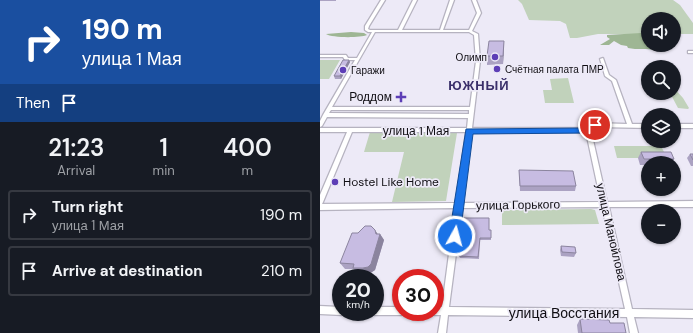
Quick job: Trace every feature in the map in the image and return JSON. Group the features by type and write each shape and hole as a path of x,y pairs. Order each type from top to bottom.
{"street":[{"path":"383,0 367,26 366,29 368,31 470,31 476,34 478,61 442,333"},
{"path":"400,30 415,0"},
{"path":"442,31 452,0"},
{"path":"470,31 472,23 478,16 479,12 474,0"},
{"path":"320,125 374,31"},
{"path":"320,56 345,56 346,59 358,59"},
{"path":"602,59 607,76 614,80 630,126"},
{"path":"329,109 472,108"},
{"path":"326,115 471,116"},
{"name":"улица 1 Мая","path":"320,130 588,130 595,125 641,126"},
{"path":"681,126 693,126"},
{"path":"320,202 350,130"},
{"name":"улица Манойлова","path":"588,130 634,333"},
{"name":"улица Горького","path":"320,207 693,204"},
{"path":"320,310 332,311"},
{"name":"улица Восстания","path":"446,311 693,314"}],"green space":[{"path":"518,0 673,0 680,5 693,23 693,34 681,34 681,12 641,12 641,34 598,34 570,38 566,24 560,21 529,20 522,4"},
{"path":"351,32 364,33 367,35 346,37 326,34"},
{"path":"641,33 641,49 628,48 627,46 621,45 614,41 609,45 600,45 610,39 607,35"},
{"path":"320,60 340,60 329,79 320,79"},
{"path":"568,78 574,103 545,103 543,90 552,90 550,79"},
{"path":"681,96 689,108 678,108 674,100 681,100"},
{"path":"370,132 457,133 446,201 392,202 404,152 364,152"},
{"path":"614,146 662,148 666,156 641,156 641,158 617,158"},
{"path":"502,210 595,210 599,224 502,225"}],"building":[{"path":"489,41 504,41 503,56 487,56"},
{"path":"343,60 349,60 340,76 334,76"},
{"path":"641,152 671,152 673,156 643,156"},
{"path":"519,170 573,171 576,186 520,186"},
{"path":"464,218 489,218 491,238 480,238 478,257 459,256"},
{"path":"365,226 371,226 375,230 376,234 380,234 371,264 368,267 353,268 354,264 340,263 352,233 358,233"},
{"path":"561,246 575,247 576,253 562,252"},
{"path":"580,319 609,320 610,323 624,323 626,333 582,333"}],"place":[{"name":"Олимп","path":"495,57"},
{"name":"Счётная палата ПМР","path":"497,69"},
{"name":"Гаражи","path":"343,70"},
{"name":"Роддом","path":"401,97"},
{"name":"Hostel Like Home","path":"335,182"}],"district":[{"name":"ЮЖНЫЙ","path":"479,85"}],"route":[{"path":"455,236 469,131 588,130 595,125"}]}
